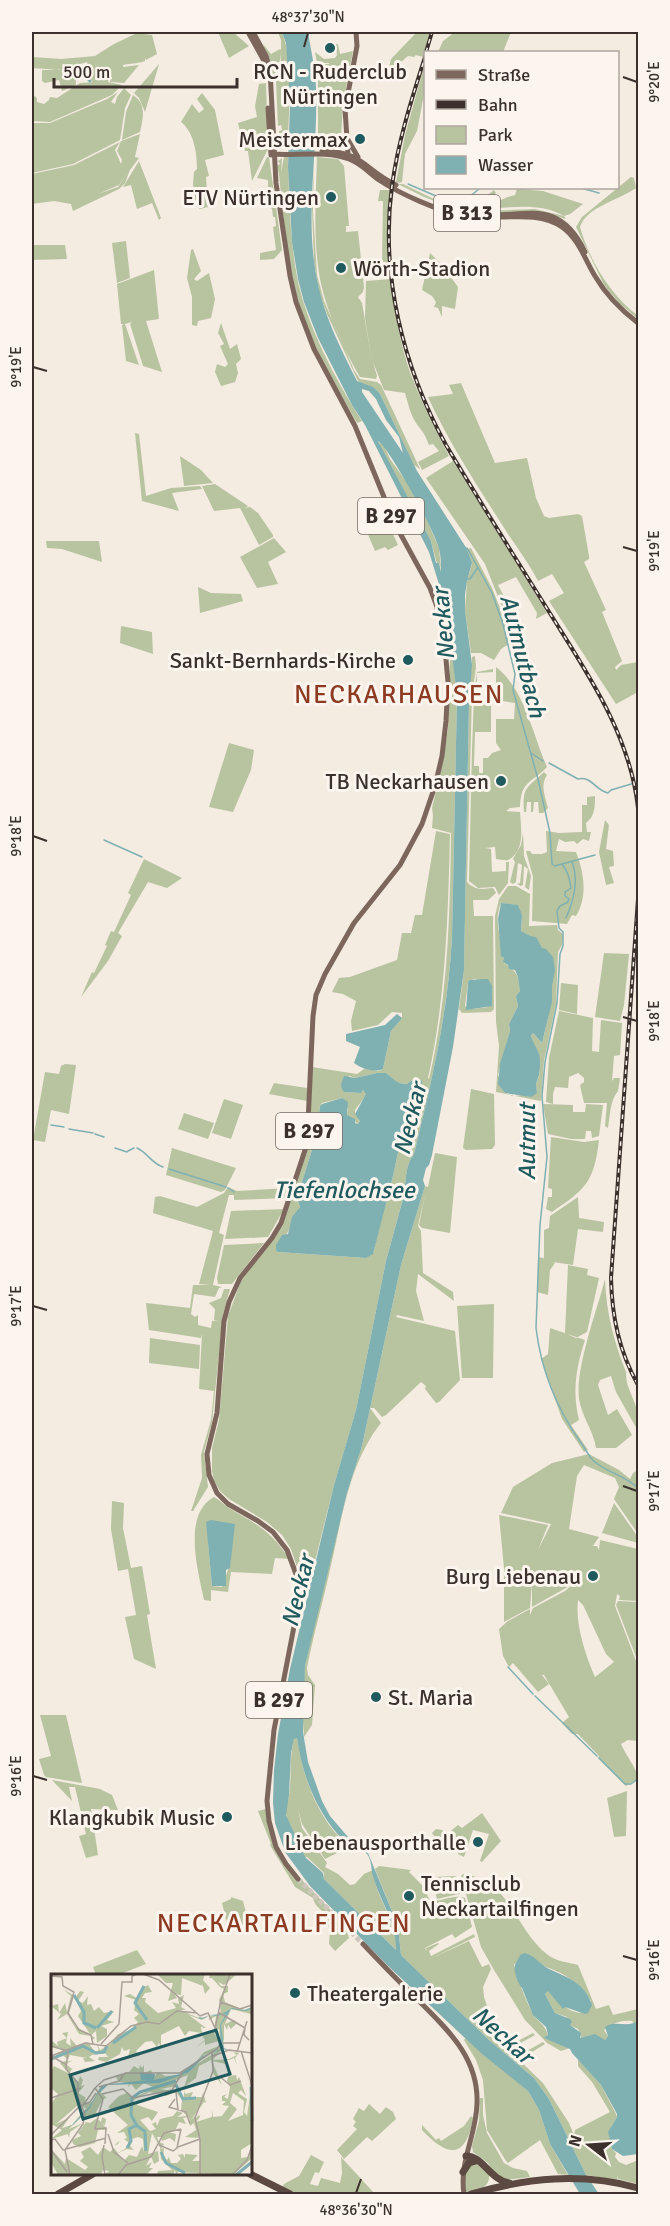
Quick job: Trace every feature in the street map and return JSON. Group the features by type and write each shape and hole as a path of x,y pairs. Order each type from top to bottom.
{"highway":[{"path":"466,2156 472,2156 500,2180 512,2183"},
{"path":"463,2172 469,2163 478,2162"},
{"path":"483,2191 491,2183 491,2174"},
{"path":"58,2194 91,2175"},
{"path":"252,2175 283,2191"},
{"path":"472,2194 512,2183 575,2178 639,2188"}],"main road":[{"path":"248,32 258,44"},
{"path":"253,32 268,76 275,153"},
{"path":"275,153 347,155 345,109 357,46 356,32"},
{"path":"270,110 275,153"},
{"path":"328,153 336,151 347,139"},
{"path":"347,139 359,158"},
{"name":"B 313","path":"336,151 359,158 385,179 444,207 480,215 541,213 562,221 577,236 605,291"},
{"name":"B 297","path":"275,153 276,183 290,276 301,318 317,356 354,424 386,506 430,588 438,610 446,650 448,697 444,742 433,794 422,824 408,852 356,920 319,986 313,1012 309,1126 306,1148 279,1227 234,1289 224,1321 217,1413 207,1458 209,1475 215,1490 228,1504 262,1523 273,1532 287,1550 296,1574 297,1611 274,1730 267,1807 276,1847 298,1880"},
{"name":"B 297","path":"275,153 276,183"},
{"name":"B 313","path":"347,155 387,184 428,205 453,214 485,219 536,217 554,222 574,238 605,291 618,306 639,323"},
{"path":"363,1944 447,2029 461,2047 474,2076 477,2115 463,2172 464,2194"}],"green space":[{"path":"218,32 233,32 249,46 229,58"},
{"path":"278,32 282,32 288,58 290,88 288,147 281,146 279,131 282,130 281,125 278,126 276,81 280,74 281,53 275,78 263,44 271,54 281,50"},
{"path":"417,32 430,32 423,57 408,56 398,68 389,68 391,59"},
{"path":"455,32 511,32 503,51 438,51 443,41"},
{"path":"137,33 152,35 157,54 146,60 145,58 142,62 123,65 123,67 139,65 124,83 110,82 111,73 108,82 122,85 112,95 50,122 32,121 32,94 37,98 37,102 44,104 50,97 57,98 80,83 93,82 88,78 91,77 91,69 88,69 87,62 59,70 32,68 33,57 61,59 95,56"},
{"path":"336,44 338,44 340,54 353,51 343,104 341,138 318,139 318,69 329,69 329,67 323,67 323,64 329,63 317,63 315,52 324,59 335,58"},
{"path":"159,64 145,112 139,98 134,93"},
{"path":"424,67 424,94 417,131 405,154 402,182 399,183 396,182 405,135"},
{"path":"75,69 76,85 62,91 59,80 45,83 42,81 42,70"},
{"path":"266,83 268,149 252,181 248,151 245,151 238,123 257,117 255,106 259,84"},
{"path":"124,88 131,95 125,108 120,140 73,164 32,173 32,123 50,123 107,99 118,92 111,102 115,104"},
{"path":"202,93 215,110 224,155 205,160 209,176 206,177 208,207 200,209 196,206 193,184 194,172 197,169 195,150 189,131 181,122 192,104 199,113 204,109 197,99"},
{"path":"133,95 142,107 140,132 122,140 126,112"},
{"path":"140,134 135,157 139,158 130,170 125,183 119,189 73,211 71,204 54,201 32,204 32,174 74,165 120,142 115,150 121,164 122,160 117,151 121,141"},
{"path":"269,157 282,250 274,259 260,260 260,253 276,250 273,227 276,226 272,209 267,203 255,201 256,197 268,196 268,180 257,178"},
{"path":"284,157 288,157 293,247 302,296 323,352 362,421 357,423 315,346 297,297 277,166 280,164 278,161 282,158 281,172"},
{"path":"314,157 313,211 317,275 324,301 354,370 360,379 381,385 420,469 414,465 380,394 358,381 319,292 314,262 312,209"},
{"path":"317,157 338,159 344,166 349,226 346,226 346,232 358,231 364,287 358,297 362,303 372,361 365,318 366,281 391,279 398,328 407,364 424,406 449,456 422,470 418,462 439,451 433,444 429,445 424,433 416,423 405,393 384,390 373,362 376,379 360,377 330,313 317,258 315,215"},
{"path":"139,161 161,218 159,220 152,203 137,209 131,185 123,187"},
{"path":"631,177 634,178 636,188 596,209 589,214 580,227 595,265 610,287 638,316 638,319 619,303 604,285 576,227 582,217"},
{"path":"398,184 403,184 440,202 465,209 486,211 535,209 564,216 566,219 537,211 474,213 424,197"},
{"path":"517,189 543,191 583,204 564,216 554,211 532,207 477,209 484,198 494,190 496,193 487,202 488,204 515,195"},
{"path":"380,190 391,190 389,264 382,263 383,201 378,201"},
{"path":"126,241 130,278 117,283 112,243"},
{"path":"32,245 65,245 67,259 32,260"},
{"path":"193,249 201,271 194,279 197,281 209,273 215,299 211,318 198,321 197,326 192,325 192,297 187,278"},
{"path":"430,253 458,287 455,309 442,306 442,317 438,308 434,307 436,302 432,296 422,290"},
{"path":"154,270 159,319 146,321 162,372 143,366 130,324 132,322 125,324 139,365 126,361 122,325 124,324 121,324 117,284"},
{"path":"221,323 230,349 237,344 241,359 236,364 238,373 235,382 221,386 215,372 217,364 225,367 228,364 220,346 224,344 218,333"},
{"path":"461,383 495,463 527,458 536,498 544,516 549,518 578,514 582,516 589,556 589,559 584,562 606,610 602,612 622,661 615,667 616,670 621,665 638,662 638,692 616,704 549,601 564,593 552,574 538,581 466,467 428,397 453,394 449,385"},
{"path":"135,433 139,434 146,496 171,488 200,486 202,489 172,493 179,511 142,501"},
{"path":"379,440 406,481 427,520 439,548 441,569 439,563 437,564 431,541 380,446"},
{"path":"180,456 201,470 213,483 184,486"},
{"path":"453,461 547,613 536,619 537,613 516,577 498,585 511,609 512,627 510,627 485,564 426,478"},
{"path":"215,484 248,506 245,508 250,507 258,513 273,537 259,545 240,508 214,511 202,486"},
{"path":"381,507 398,545 388,550 385,547 375,551 361,518 373,517 373,510"},
{"path":"274,538 286,552 268,562 278,584 257,588 240,557"},
{"path":"46,541 99,541 102,562 62,549 47,548"},
{"path":"471,548 492,588 508,628 511,630 510,643 501,649 494,660 481,653 471,653 465,610 467,581 472,564 467,549"},
{"path":"198,587 211,593 241,594 243,601 200,613"},
{"path":"121,626 152,632 153,654 120,643"},
{"path":"475,656 476,667 472,695 467,882 476,888 493,888 496,893 488,900 473,900 474,916 493,916 494,1009 491,1012 462,1013 459,1009 464,970 469,702 472,657","holes":["474,979 479,980 488,1007 472,1009 465,1006 468,982"]},
{"path":"450,659 454,659 457,696 452,936 443,1019 421,1127 414,1154 407,1168 404,1195 386,1261 356,1410 313,1569 297,1567 291,1549 282,1535 267,1522 229,1499 214,1481 212,1448 219,1420 228,1316 241,1281 275,1236 308,1144 312,1067 357,1074 364,1069 379,1071 383,1069 391,1031 402,1017 402,1013 392,1012 378,1025 352,1031 351,1021 356,1001 343,994 332,992 339,978 350,977 397,960 402,933 411,933 415,915 422,915 436,831 450,834 447,926 442,987 429,1079 444,987 449,926 451,833 432,828 432,808 448,729","holes":["386,1073 400,1083 407,1084 413,1080 421,1093 404,1124 374,1251 366,1258 278,1252 300,1207 297,1198 316,1137 320,1106 322,1103 342,1098 348,1109 347,1115 358,1124 360,1121 355,1110 367,1094 363,1090 361,1093 344,1092 349,1076 355,1078"]},
{"path":"496,667 506,677 521,700 547,767 525,787 520,807 506,811 520,812 521,838 515,855 507,860 496,859 495,847 485,848 491,849 492,872 506,871 506,862 509,862 508,883 499,895 495,887 478,888 469,881 474,694 477,672 493,669 493,672 477,673 477,700 486,702 491,693 491,732 475,732 474,766 479,766 479,773 483,773 483,758 488,758 492,753 501,750 496,743 496,719 514,719 515,703 496,700"},
{"path":"229,743 254,750 251,770 233,812 209,807"},
{"path":"544,772 547,775 543,787 548,808 543,813 539,813 538,802 534,802 533,812 531,812 531,802 527,802 526,812 524,812 524,797 527,789"},
{"path":"595,796 593,814 586,823 587,832 591,832 589,841 583,839 577,844 574,841 565,842 559,839 556,851 576,852 584,884 580,909 576,916 572,915 567,924 532,921 533,877 526,851 532,854 547,852 546,831 582,832 582,805 587,805 587,797"},
{"path":"605,820 609,825 606,849 613,851 614,866 609,867 614,883 606,885 599,852"},
{"path":"523,833 524,856 531,876 529,890 525,887 528,869 524,866 523,885 517,884 520,883 522,865 518,863 516,882 513,884 510,882 515,862 513,859 521,845"},
{"path":"144,859 182,878 167,888 148,882 118,933 122,936 108,961 81,997 107,946 105,945 111,931 114,932 131,895 128,893"},
{"path":"508,886 516,886 530,894 529,926 557,925 558,930 563,934 562,945 558,952 556,1004 544,1061 541,1101 516,1096 537,1093 539,1066 531,1036 533,1033 542,1043 552,996 550,961 546,949 521,931 522,915 515,905 501,903 498,926 504,963 516,974 520,991 516,996 518,1006 509,1024 510,1031 498,1075 505,1093 513,1095 496,1092 499,1046 496,1022 495,916 499,899"},
{"path":"604,953 629,954 624,1005 620,1021 595,1017"},
{"path":"561,983 578,985 577,1014 559,1010"},
{"path":"559,1011 593,1018 592,1051 599,1052 601,1020 622,1023 620,1055 614,1056 612,1081 614,1078 620,1078 618,1091 612,1103 608,1128 605,1126 607,1103 584,1103 580,1085 584,1082 584,1078 578,1073 569,1077 568,1088 555,1087 553,1104 546,1102 549,1058"},
{"path":"76,1065 69,1114 51,1110 45,1142 33,1140 45,1072 59,1074 61,1066"},
{"path":"274,1083 307,1088 307,1101 269,1094"},
{"path":"471,1089 494,1094 495,1145 492,1149 466,1150 463,1148"},
{"path":"224,1099 243,1105 231,1139 212,1133"},
{"path":"543,1104 573,1105 573,1112 585,1112 586,1104 603,1105 599,1136 592,1138 591,1131 586,1131 585,1139 571,1139 548,1134"},
{"path":"184,1113 214,1123 208,1139 178,1129"},
{"path":"551,1137 584,1142 599,1140 594,1166 586,1183 573,1197 552,1212 546,1209 548,1197 552,1197 552,1189 548,1188"},
{"path":"172,1148 236,1168 225,1190 221,1192 166,1175"},
{"path":"435,1153 457,1157 450,1233 422,1228 419,1225 425,1195 418,1226 421,1231 423,1273 453,1292 454,1301 418,1274 416,1291 424,1321 397,1315 396,1317 455,1331 460,1380 436,1403 421,1382 386,1415 382,1417 374,1408 370,1408 401,1265 425,1186 428,1187"},
{"path":"228,1187 237,1191 289,1188 287,1198 234,1200 234,1195 229,1195 219,1233 224,1235 213,1285 222,1287 219,1288 215,1297 194,1294 191,1314 195,1317 198,1315 198,1325 211,1328 212,1321 218,1320 214,1320 215,1309 209,1303 221,1298 224,1289 230,1289 223,1314 212,1422 204,1452 208,1487 191,1511 202,1478 201,1455 211,1420 214,1391 199,1389 202,1334 201,1338 149,1330 146,1303 190,1308 193,1285 211,1285 199,1284 213,1231 153,1213 155,1197 160,1196 197,1207 224,1193"},
{"path":"578,1197 579,1218 604,1222 603,1232 578,1229 573,1265 553,1262 555,1263 550,1270 548,1295 537,1292 538,1257 544,1258 544,1230 549,1228 550,1216"},
{"path":"284,1209 268,1237 225,1239 231,1211"},
{"path":"264,1243 232,1284 218,1284 217,1278 224,1245"},
{"path":"568,1265 588,1269 587,1275 599,1278 587,1332 576,1338 565,1333"},
{"path":"605,1279 611,1327 639,1422 638,1431 616,1392 611,1376 600,1380 598,1385 608,1415 617,1409 632,1435 616,1448 596,1448 579,1399 583,1356"},
{"path":"494,1304 493,1378 462,1378 457,1306"},
{"path":"550,1328 585,1340 576,1380 579,1420 571,1425 588,1450 584,1452 562,1419 541,1359 548,1354"},
{"path":"150,1338 200,1345 199,1369 149,1363"},
{"path":"370,1408 381,1423 361,1457 342,1515 307,1668 308,1675 315,1685 312,1725 304,1737 302,1705 305,1666 316,1615 347,1493 362,1446"},
{"path":"589,1454 619,1470 630,1479 638,1470 638,1534 614,1499 619,1487 615,1478 584,1465 577,1476 569,1529 599,1537 593,1546 597,1546 599,1550 600,1540 638,1549 638,1601 619,1600 620,1596 617,1594 615,1606 638,1666 638,1741 628,1740 621,1744 638,1779 626,1786 578,1734 572,1734 562,1723 569,1717 544,1675 542,1675 549,1684 538,1692 513,1663 509,1667 503,1656 499,1629 508,1621 530,1609 530,1615 533,1608 565,1591 573,1584 532,1607 532,1583 530,1608 504,1622 504,1568 499,1515 548,1525 538,1550 551,1524 501,1513 513,1487 552,1463","holes":["578,1600 583,1605 606,1654 614,1662 595,1677 579,1629"]},
{"path":"214,1497 216,1498 263,1529 283,1549 289,1559 275,1558 272,1574 231,1572 228,1592 211,1590 211,1601 204,1600 196,1559 195,1529 204,1505","holes":["208,1543 231,1552 231,1561 222,1587 212,1586"]},
{"path":"112,1501 124,1503 123,1528 131,1568 142,1566 156,1669 134,1659 125,1617 136,1615 128,1569 118,1571 111,1529"},
{"path":"614,1503 638,1537 638,1543 602,1533"},
{"path":"618,1601 638,1602 638,1662 616,1605"},
{"path":"40,1715 66,1715 82,1783 44,1775 39,1759 51,1756"},
{"path":"297,1737 303,1768 315,1800 332,1828 355,1849 344,1849 341,1842 337,1844 337,1853 325,1859 302,1824 298,1809 302,1828 327,1863 325,1867 338,1874 350,1885 355,1884 364,1874 373,1870 378,1890 394,1929 397,1951 324,1879 324,1873 307,1857 304,1857 286,1812 290,1789 292,1746"},
{"path":"52,1780 100,1789 112,1795 118,1810 91,1809 98,1855 86,1858 79,1836 86,1834 75,1787 69,1787 72,1801"},
{"path":"627,1791 626,1836 614,1837 607,1798"},
{"path":"266,1809 274,1845 300,1878 343,1923 321,1910 313,1898 295,1887 270,1845 258,1811"},
{"path":"482,1813 501,1841 482,1862 480,1861 489,1834 473,1830 464,1857 458,1854 462,1841 447,1839 446,1843 442,1842 441,1846 432,1833 436,1829 442,1830 446,1835 458,1825 462,1828"},
{"path":"379,1866 411,1870 409,1872 423,1886 430,1901 465,1898 472,1927 455,1938 452,1934 425,1948 427,1952 426,1948 439,1944 429,1951 431,1956 474,1934 475,1937 430,1959 469,1941 482,1967 489,1964 491,1969 483,1987 495,2030 510,2045 533,2033 535,2035 508,2050 516,2057 543,2042 545,2044 519,2060 543,2083 569,2123 574,2135 575,2130 610,2112 592,2082 578,2066 578,2059 601,2085 616,2114 617,2117 611,2127 612,2149 619,2162 626,2165 638,2160 638,2184 618,2179 617,2176 617,2180 586,2175 549,2099 534,2078 489,2040 401,1955 398,1926 375,1869"},
{"path":"463,1874 479,1878 492,1886 511,1907 537,1945 548,1955 578,1965 596,2009 609,2005 613,2015 638,2009 638,2021 634,2024 632,2021 621,2022 604,2030 608,2036 605,2040 592,2035 581,2038 578,2029 569,2025 567,2017 555,2013 545,1994 548,1990 568,2009 583,2013 591,2001 584,1991 560,1972 519,1959 514,1965 532,2012 546,2030 548,2035 545,2038 570,2048 561,2051 547,2043 525,2020 481,1947 461,1876"},
{"path":"455,1876 459,1879 463,1893 437,1899 432,1877"},
{"path":"231,1897 243,1901 247,1917 245,1924 228,1927 222,1903"},
{"path":"322,1914 339,1922 348,1933 349,1938 335,1951 329,1944 330,1930"},
{"path":"137,1950 146,1964 121,1974 96,1974 93,1967"},
{"path":"466,2037 528,2091 539,2110 550,2144 568,2175 558,2174 540,2140 508,2163 506,2161 487,2130 483,2080 476,2060 464,2040"},
{"path":"480,2098 483,2098 483,2115 487,2133 504,2163 527,2171 530,2177 507,2180 493,2172 488,2163 473,2152 472,2146 479,2121"},
{"path":"369,2104 380,2114 386,2107 393,2112 396,2119 372,2141 367,2137 344,2159 337,2150 357,2129 353,2126 356,2122 353,2119 359,2108 364,2111"},
{"path":"471,2116 473,2118 466,2141 455,2150 440,2146 422,2130 422,2125 436,2140 439,2138 441,2141 464,2126"},
{"path":"311,2155 324,2162 319,2173 315,2172 310,2184 318,2186 321,2178 340,2183 341,2157 375,2194 295,2194 282,2188 284,2184 299,2176"},
{"path":"476,2163 489,2175 489,2180 482,2188 465,2193 465,2174 469,2165"}],"water":[{"path":"282,32 308,32 316,91 312,206 313,251 319,288 327,316 357,381 373,387 380,394 417,471 467,549 472,563 465,595 472,665 469,702 464,970 453,1047 432,1155 423,1180 425,1186 401,1265 362,1446 347,1493 305,1666 303,1732 308,1762 330,1816 354,1844 368,1853 398,1926 401,1955 489,2040 534,2078 549,2099 586,2175 599,2194 580,2194 550,2144 539,2110 528,2091 481,2053 387,1965 310,1886 285,1852 275,1823 274,1770 290,1669 334,1485 356,1410 386,1261 404,1195 407,1168 414,1154 421,1127 443,1020 452,937 457,696 447,610 429,552 318,338 304,302 292,242 288,167 290,103 286,43","holes":["362,389 369,391 376,399 386,420 399,437 403,453","378,441 401,473 430,527 439,549 441,572 439,563 436,563 431,541","297,1738 312,1793 326,1819 344,1841 369,1856 372,1874 394,1930 396,1950 324,1879 323,1873 305,1857 286,1815 294,1739"]},
{"path":"501,903 518,905 522,915 521,931 536,937 542,948 553,957 555,970 552,1002 542,1043 533,1033 531,1036 539,1054 540,1065 536,1083 537,1093 531,1097 505,1093 498,1084 500,1064 510,1031 509,1024 518,1006 516,996 520,991 515,970 509,969 501,956 498,919"},
{"path":"488,979 492,986 492,1006 466,1010 468,982"},
{"path":"397,1014 402,1018 391,1031 383,1069 368,1070 354,1063 360,1047 346,1041 346,1034 385,1025"},
{"name":"Tiefenlochsee","path":"386,1073 395,1081 403,1084 420,1080 422,1085 413,1106 412,1116 406,1118 404,1124 373,1254 366,1258 278,1252 276,1245 282,1235 288,1234 292,1217 300,1207 297,1198 316,1137 320,1106 342,1098 348,1102 347,1115 355,1119 355,1123 358,1124 360,1121 355,1114 366,1094 363,1090 361,1093 344,1092 341,1086 342,1080 344,1076 355,1078"},
{"path":"211,1520 235,1524 230,1568 226,1570 226,1586 212,1586 206,1522"},
{"path":"525,1953 575,1982 589,1997 592,2005 585,2014 565,2007 563,2009 548,1991 545,1994 555,2013 570,2019 572,2022 570,2025 581,2033 580,2038 595,2034 605,2040 608,2036 605,2027 638,2021 638,2154 623,2156 612,2149 608,2132 617,2114 601,2085 570,2049 544,2038 548,2035 546,2027 533,2015 515,1973 516,1962 520,1955"}],"waterway":[{"path":"87,78 90,81"},
{"path":"315,143 328,143 329,145"},
{"path":"408,184 457,205 479,189"},
{"path":"585,189 599,193"},
{"name":"Autmut","path":"467,548 492,593 503,624 515,674 513,690 538,779 550,833 552,864 555,866 562,864 571,888 565,892 565,896 569,899 568,902 560,906 557,911 559,928 563,932 563,946 560,954 557,1003 545,1062 542,1096 547,1157 540,1225 536,1328 538,1344 551,1388 572,1430 589,1456 600,1466 628,1480 638,1488"},
{"path":"465,579 470,579 478,567"},
{"path":"531,753 543,761"},
{"path":"549,763 578,779 590,781 608,793 638,782"},
{"path":"104,840 142,857"},
{"path":"562,864 595,855"},
{"path":"566,918 575,890 572,862"},
{"path":"51,1125 64,1127"},
{"path":"69,1129 93,1133"},
{"path":"95,1134 104,1137"},
{"path":"115,1148 127,1152"},
{"path":"128,1151 134,1148"},
{"path":"137,1148 163,1167"},
{"path":"169,1169 226,1187"},
{"path":"228,1188 234,1192"},
{"path":"508,1667 533,1694"},
{"path":"535,1696 561,1721"},
{"path":"562,1722 597,1756"},
{"path":"599,1758 625,1784 631,1784 638,1779"}],"tunnel":[{"path":"298,1879 363,1944"}],"railway":[{"path":"426,51 432,32"},
{"path":"424,61 398,153 389,219 392,286 407,352 418,384 446,445 606,707 634,781 638,808"},
{"path":"638,899 611,1278 613,1306 621,1346 638,1385"}],"place":[{"name":"RCN - Ruderclub Nürtingen","path":"330,48"},
{"name":"Meistermax","path":"360,139"},
{"name":"ETV Nürtingen","path":"331,197"},
{"name":"Wörth-Stadion","path":"341,268"},
{"name":"Sankt-Bernhards-Kirche","path":"408,660"},
{"name":"TB Neckarhausen","path":"501,781"},
{"name":"Burg Liebenau","path":"593,1576"},
{"name":"St. Maria","path":"376,1697"},
{"name":"Klangkubik Music","path":"227,1817"},
{"name":"Liebenausporthalle","path":"478,1842"},
{"name":"Tennisclub Neckartailfingen","path":"409,1896"},
{"name":"Theatergalerie","path":"295,1993"}],"district":[{"name":"NECKARHAUSEN","path":"399,695"},
{"name":"NECKARTAILFINGEN","path":"284,1924"}],"water label":[{"name":"Neckar","path":"443,624"},
{"name":"Autmutbach","path":"523,656"},
{"name":"Neckar","path":"410,1119"},
{"name":"Neckar","path":"298,1591"},
{"name":"Neckar","path":"503,2035"}]}
